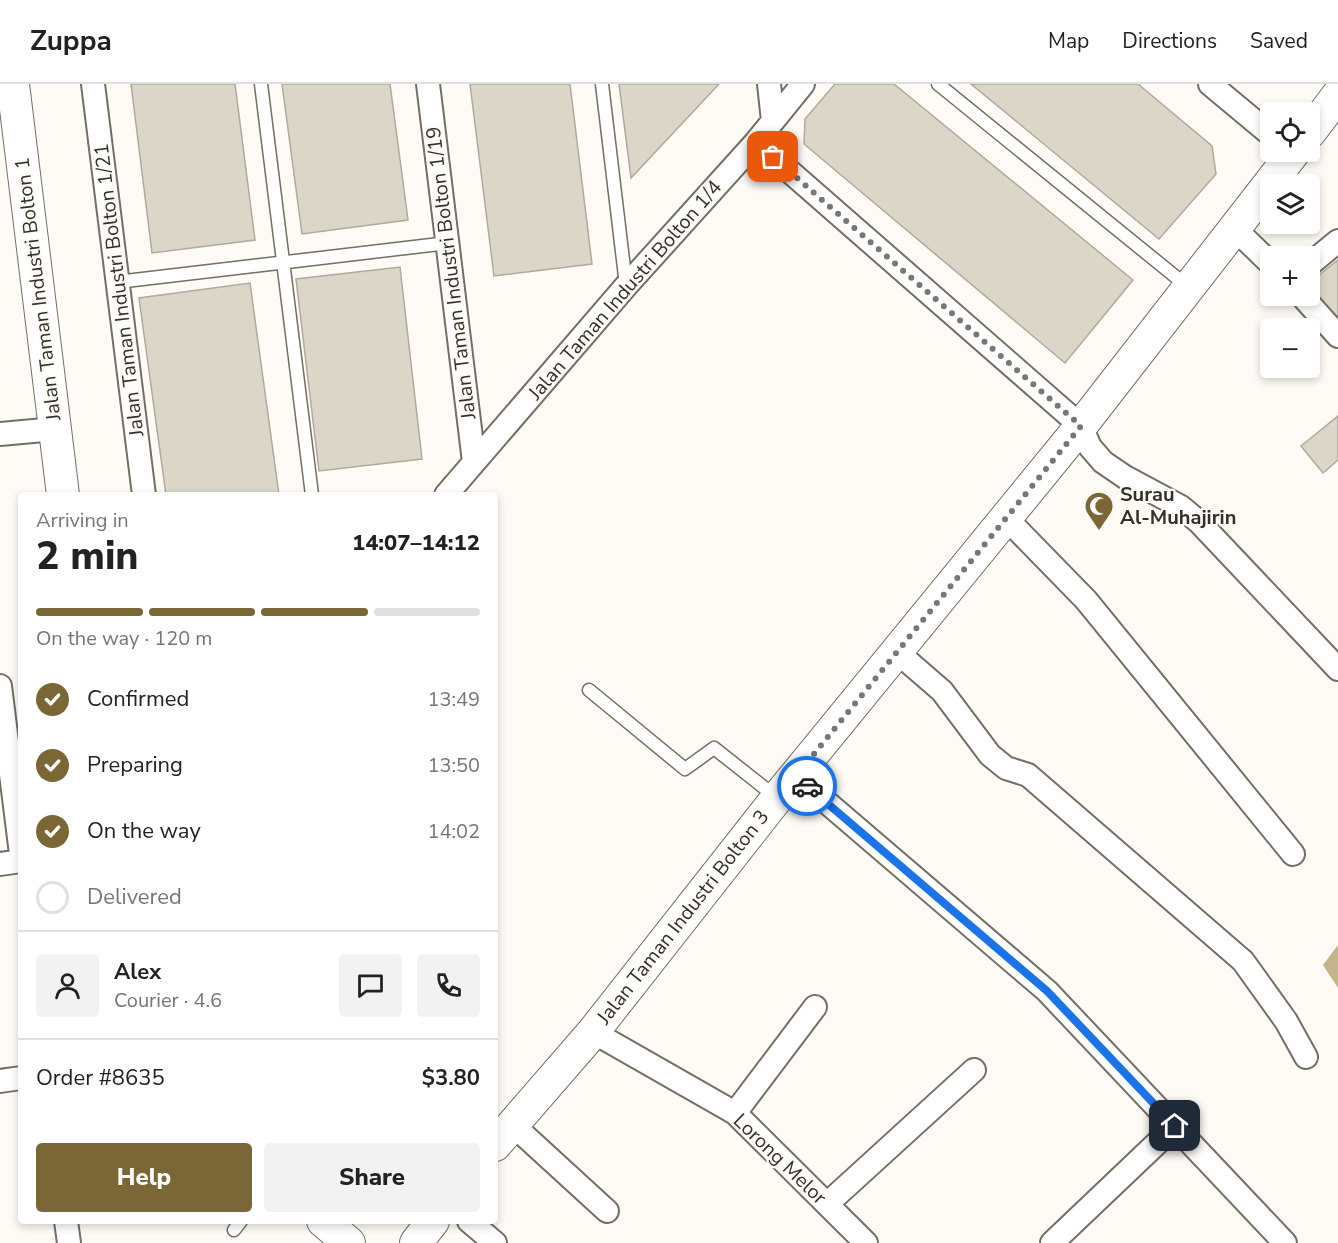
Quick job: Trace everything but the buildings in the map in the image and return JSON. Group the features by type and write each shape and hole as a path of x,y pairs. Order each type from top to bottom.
{"street":[{"name":"Jalan Taman Industri Bolton 1","path":"13,84 63,492"},
{"name":"Jalan Taman Industri Bolton 1/21","path":"93,84 144,492"},
{"name":"Jalan Taman Industri Bolton 1/19","path":"428,84 474,462"},
{"path":"768,84 773,121"},
{"name":"Jalan Taman Industri Bolton 1/4","path":"449,492 627,286 756,142 803,84"},
{"path":"1210,84 1260,121"},
{"name":"Jalan Taman Industri Bolton 3","path":"1320,114 1338,95"},
{"path":"756,142 1081,426 1090,447 1103,462 1125,477 1181,507 1199,522 1338,669"},
{"name":"Jalan Taman Industri Bolton 3","path":"504,1135 592,1032 787,787 1081,426 1234,228 1280,162"},
{"path":"1234,228 1260,253"},
{"path":"1320,256 1338,241"},
{"path":"1311,306 1338,336"},
{"path":"0,434 55,429"},
{"path":"1006,518 1086,600 1293,854"},
{"path":"897,652 942,691 990,756 1006,768 1028,775 1243,961 1286,1021 1306,1057"},
{"path":"0,686 18,830"},
{"path":"787,787 1047,991 1284,1243"},
{"path":"0,864 18,861"},
{"path":"735,1113 815,1006"},
{"name":"Lorong Melor","path":"592,1032 735,1113 866,1243"},
{"path":"826,1204 974,1070"},
{"path":"0,1081 18,1078"},
{"path":"1052,1243 1175,1126"},
{"path":"504,1135 607,1211"},
{"path":"66,1224 69,1243"},
{"path":"327,1224 349,1243"},
{"path":"416,1243 432,1224"},
{"path":"473,1224 495,1243"}],"lane":[{"path":"261,84 312,492"},
{"path":"602,84 627,286"},
{"path":"938,84 1188,287"},
{"path":"117,282 448,243"},
{"path":"589,690 685,769 714,748 787,787"}],"shaded area":[{"path":"1338,945 1338,988 1323,965"}],"way so far":[{"path":"773,157 1081,426 796,776 807,786"}],"place":[{"name":"Surau Al-Muhajirin","path":"1099,532"}],"route":[{"path":"807,786 1047,991 1175,1126"}]}
